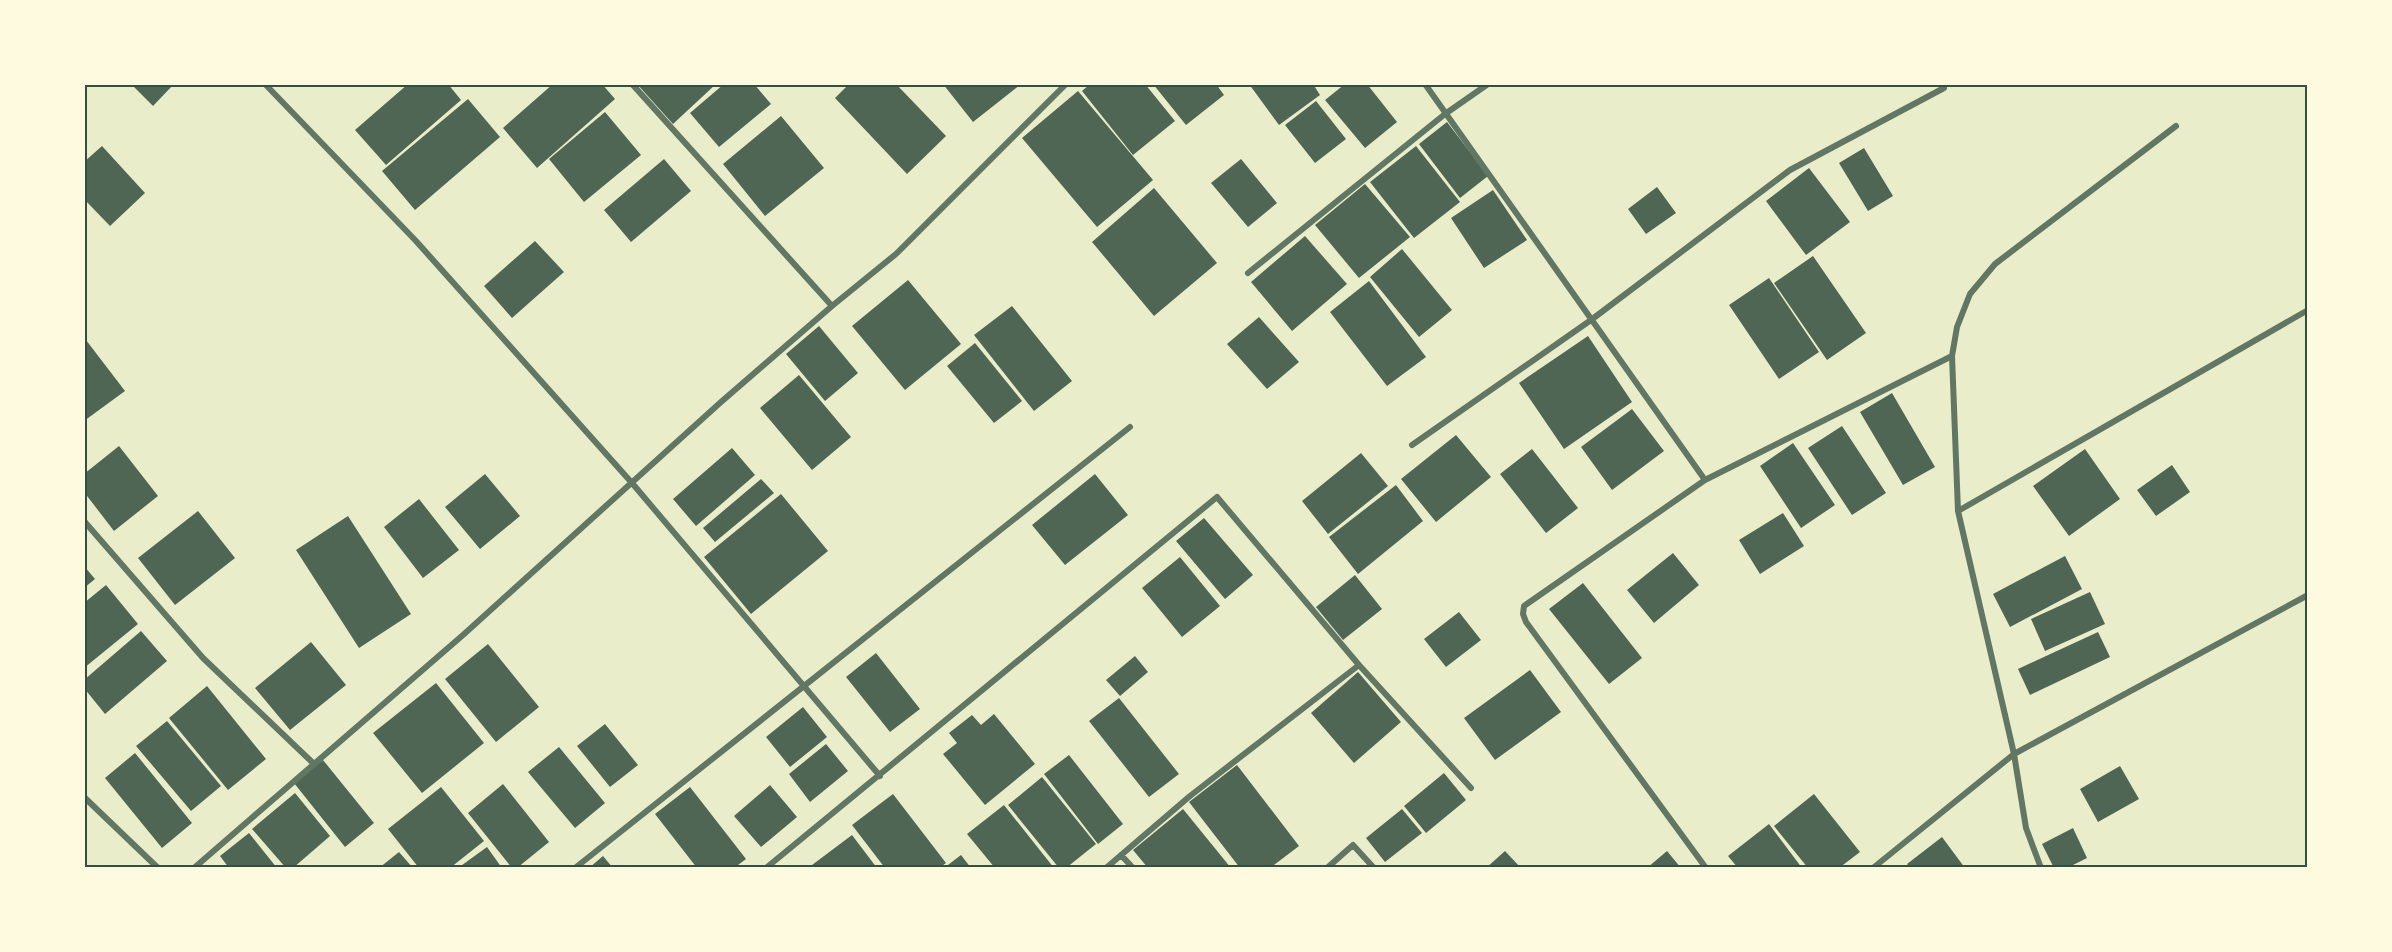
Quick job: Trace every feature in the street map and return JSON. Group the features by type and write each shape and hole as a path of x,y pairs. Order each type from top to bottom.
{"street":[{"path":"265,84 416,241 632,483 880,776"},
{"path":"632,84 832,306"},
{"path":"194,868 463,635 832,306 896,254 1066,84"},
{"path":"1425,84 1705,480"},
{"path":"1248,273 1445,114 1488,84"},
{"path":"1412,445 1591,320 1790,170 1944,88"},
{"path":"2042,868 2026,828 2014,754 1958,511 1952,356 1957,327 1970,294 1995,264 2176,126"},
{"path":"1958,511 2308,310"},
{"path":"1706,868 1526,622 1523,614 1524,606 1705,480 1952,356"},
{"path":"575,868 1130,427"},
{"path":"766,868 1217,497 1359,664 1471,788"},
{"path":"84,521 203,658 313,763"},
{"path":"1873,868 2014,754 2308,596"},
{"path":"1106,868 1190,796 1359,664"},
{"path":"84,797 158,868"},
{"path":"1327,868 1353,845 1374,868"},
{"path":"1121,855 1133,868"}],"building":[{"path":"131,84 174,84 153,106"},
{"path":"408,84 448,84 461,100 386,165 355,130"},
{"path":"553,84 602,84 615,99 537,168 503,128"},
{"path":"637,84 716,84 673,124"},
{"path":"724,84 754,84 771,104 719,147 690,113"},
{"path":"849,84 896,84 946,136 907,174 835,98"},
{"path":"943,84 1021,84 973,122"},
{"path":"1090,84 1145,84 1175,121 1133,155 1082,91"},
{"path":"1153,84 1216,84 1224,95 1186,125"},
{"path":"1249,84 1313,84 1320,95 1279,125"},
{"path":"1345,84 1367,84 1397,122 1365,148 1325,100"},
{"path":"1078,91 1153,180 1097,227 1022,138"},
{"path":"468,99 500,137 415,210 382,171"},
{"path":"1316,101 1346,139 1315,163 1285,125"},
{"path":"605,112 641,155 584,202 549,159"},
{"path":"781,116 824,168 765,216 723,164"},
{"path":"1447,122 1488,176 1460,198 1419,144"},
{"path":"102,146 145,193 110,226 84,199 84,162"},
{"path":"1416,146 1460,202 1414,238 1370,182"},
{"path":"1864,148 1893,196 1868,211 1839,163"},
{"path":"664,159 691,191 631,242 604,210"},
{"path":"1241,159 1277,203 1248,227 1211,183"},
{"path":"1809,168 1850,222 1806,255 1766,201"},
{"path":"1365,184 1410,237 1359,278 1315,225"},
{"path":"1657,187 1676,213 1646,234 1628,209"},
{"path":"1154,188 1217,263 1154,316 1092,242"},
{"path":"1493,190 1527,240 1484,268 1451,218"},
{"path":"1305,236 1347,284 1292,331 1251,282"},
{"path":"535,241 564,272 512,318 484,286"},
{"path":"1402,249 1452,310 1419,337 1370,277"},
{"path":"1813,256 1866,333 1827,360 1774,283"},
{"path":"1769,278 1819,352 1779,379 1729,305"},
{"path":"908,280 961,344 905,390 852,326"},
{"path":"1369,281 1426,357 1387,386 1330,312"},
{"path":"1012,306 1072,381 1034,411 974,335"},
{"path":"1259,317 1299,362 1267,389 1227,344"},
{"path":"819,326 858,373 825,401 786,354"},
{"path":"1588,336 1632,402 1564,449 1519,383"},
{"path":"86,340 125,391 84,421 84,341"},
{"path":"975,343 1022,401 994,423 947,366"},
{"path":"799,375 851,437 812,470 760,408"},
{"path":"1892,393 1935,467 1903,485 1860,412"},
{"path":"1632,409 1664,451 1612,490 1581,447"},
{"path":"1842,426 1886,493 1852,515 1808,448"},
{"path":"1456,435 1491,477 1436,522 1401,479"},
{"path":"1793,443 1835,505 1801,528 1760,466"},
{"path":"119,446 158,496 114,531 84,492 84,474"},
{"path":"732,448 755,475 696,526 673,499"},
{"path":"1532,449 1578,508 1546,533 1500,474"},
{"path":"2085,449 2120,499 2069,536 2033,486"},
{"path":"1361,453 1388,486 1328,534 1302,501"},
{"path":"2172,465 2190,492 2156,516 2137,490"},
{"path":"485,474 520,516 480,549 445,507"},
{"path":"1095,474 1128,515 1065,565 1032,525"},
{"path":"761,479 774,493 715,542 703,528"},
{"path":"1396,485 1423,521 1358,574 1329,537"},
{"path":"781,494 828,551 751,614 704,557"},
{"path":"419,499 459,550 423,578 384,527"},
{"path":"198,511 235,558 175,605 138,558"},
{"path":"1783,513 1804,546 1760,574 1739,540"},
{"path":"348,516 411,614 359,648 296,550"},
{"path":"1204,518 1253,575 1225,599 1176,541"},
{"path":"1673,553 1699,585 1654,623 1627,590"},
{"path":"2065,556 2082,589 2010,627 1993,594"},
{"path":"1180,557 1220,606 1182,637 1142,588"},
{"path":"84,566 95,579 84,588"},
{"path":"1355,575 1382,609 1343,640 1316,607"},
{"path":"1583,583 1642,658 1609,684 1549,609"},
{"path":"106,585 138,624 84,668 84,603"},
{"path":"2090,592 2105,624 2045,651 2031,619"},
{"path":"1459,612 1481,640 1446,667 1424,639"},
{"path":"141,631 167,661 105,714 84,688 84,680"},
{"path":"2098,632 2110,657 2030,695 2018,669"},
{"path":"311,642 346,685 290,730 255,688"},
{"path":"488,644 539,707 496,742 445,679"},
{"path":"876,653 920,709 890,732 846,677"},
{"path":"1135,656 1148,672 1120,696 1106,680"},
{"path":"1530,670 1561,712 1495,760 1464,718"},
{"path":"1358,672 1401,722 1354,763 1311,713"},
{"path":"436,683 484,743 422,793 373,733"},
{"path":"207,686 266,759 228,790 169,718"},
{"path":"1119,698 1179,774 1149,797 1089,721"},
{"path":"803,707 827,737 790,767 766,737"},
{"path":"994,714 1035,764 985,805 943,754 957,743 949,733 972,715 981,725"},
{"path":"167,721 221,786 191,811 136,746"},
{"path":"605,724 638,765 610,787 577,746"},
{"path":"826,744 848,771 810,802 789,774"},
{"path":"559,747 605,803 575,828 528,772"},
{"path":"135,753 192,823 162,848 105,778"},
{"path":"1069,755 1123,824 1098,844 1044,774"},
{"path":"323,760 374,823 345,847 294,783"},
{"path":"1237,765 1299,846 1270,868 1240,868 1189,802"},
{"path":"2120,766 2139,799 2098,822 2080,789"},
{"path":"1444,773 1466,800 1426,833 1404,806"},
{"path":"1042,777 1096,844 1066,868 1059,868 1008,805"},
{"path":"503,784 549,842 517,868 512,868 468,813"},
{"path":"770,785 797,817 761,847 734,816"},
{"path":"441,787 484,841 450,868 419,868 388,829"},
{"path":"690,787 746,859 734,868 697,868 655,814"},
{"path":"295,793 330,836 293,868 286,868 252,829"},
{"path":"893,794 946,863 939,868 885,868 852,825"},
{"path":"1814,794 1860,852 1839,868 1808,868 1774,826"},
{"path":"1004,805 1054,868 995,868 967,834"},
{"path":"1183,809 1231,868 1148,868 1133,850"},
{"path":"1402,809 1422,833 1385,862 1366,838"},
{"path":"1769,824 1802,868 1738,868 1728,856"},
{"path":"2073,828 2087,858 2067,868 2054,868 2042,844"},
{"path":"249,833 277,868 229,868 220,856"},
{"path":"852,835 877,868 808,868"},
{"path":"1942,837 1965,868 1910,868 1907,864"},
{"path":"487,847 502,868 458,868"},
{"path":"1505,851 1521,868 1486,868"},
{"path":"1667,851 1681,868 1647,868"},
{"path":"399,852 413,868 379,868"},
{"path":"961,855 971,868 944,868"},
{"path":"603,856 613,868 589,868"}]}
